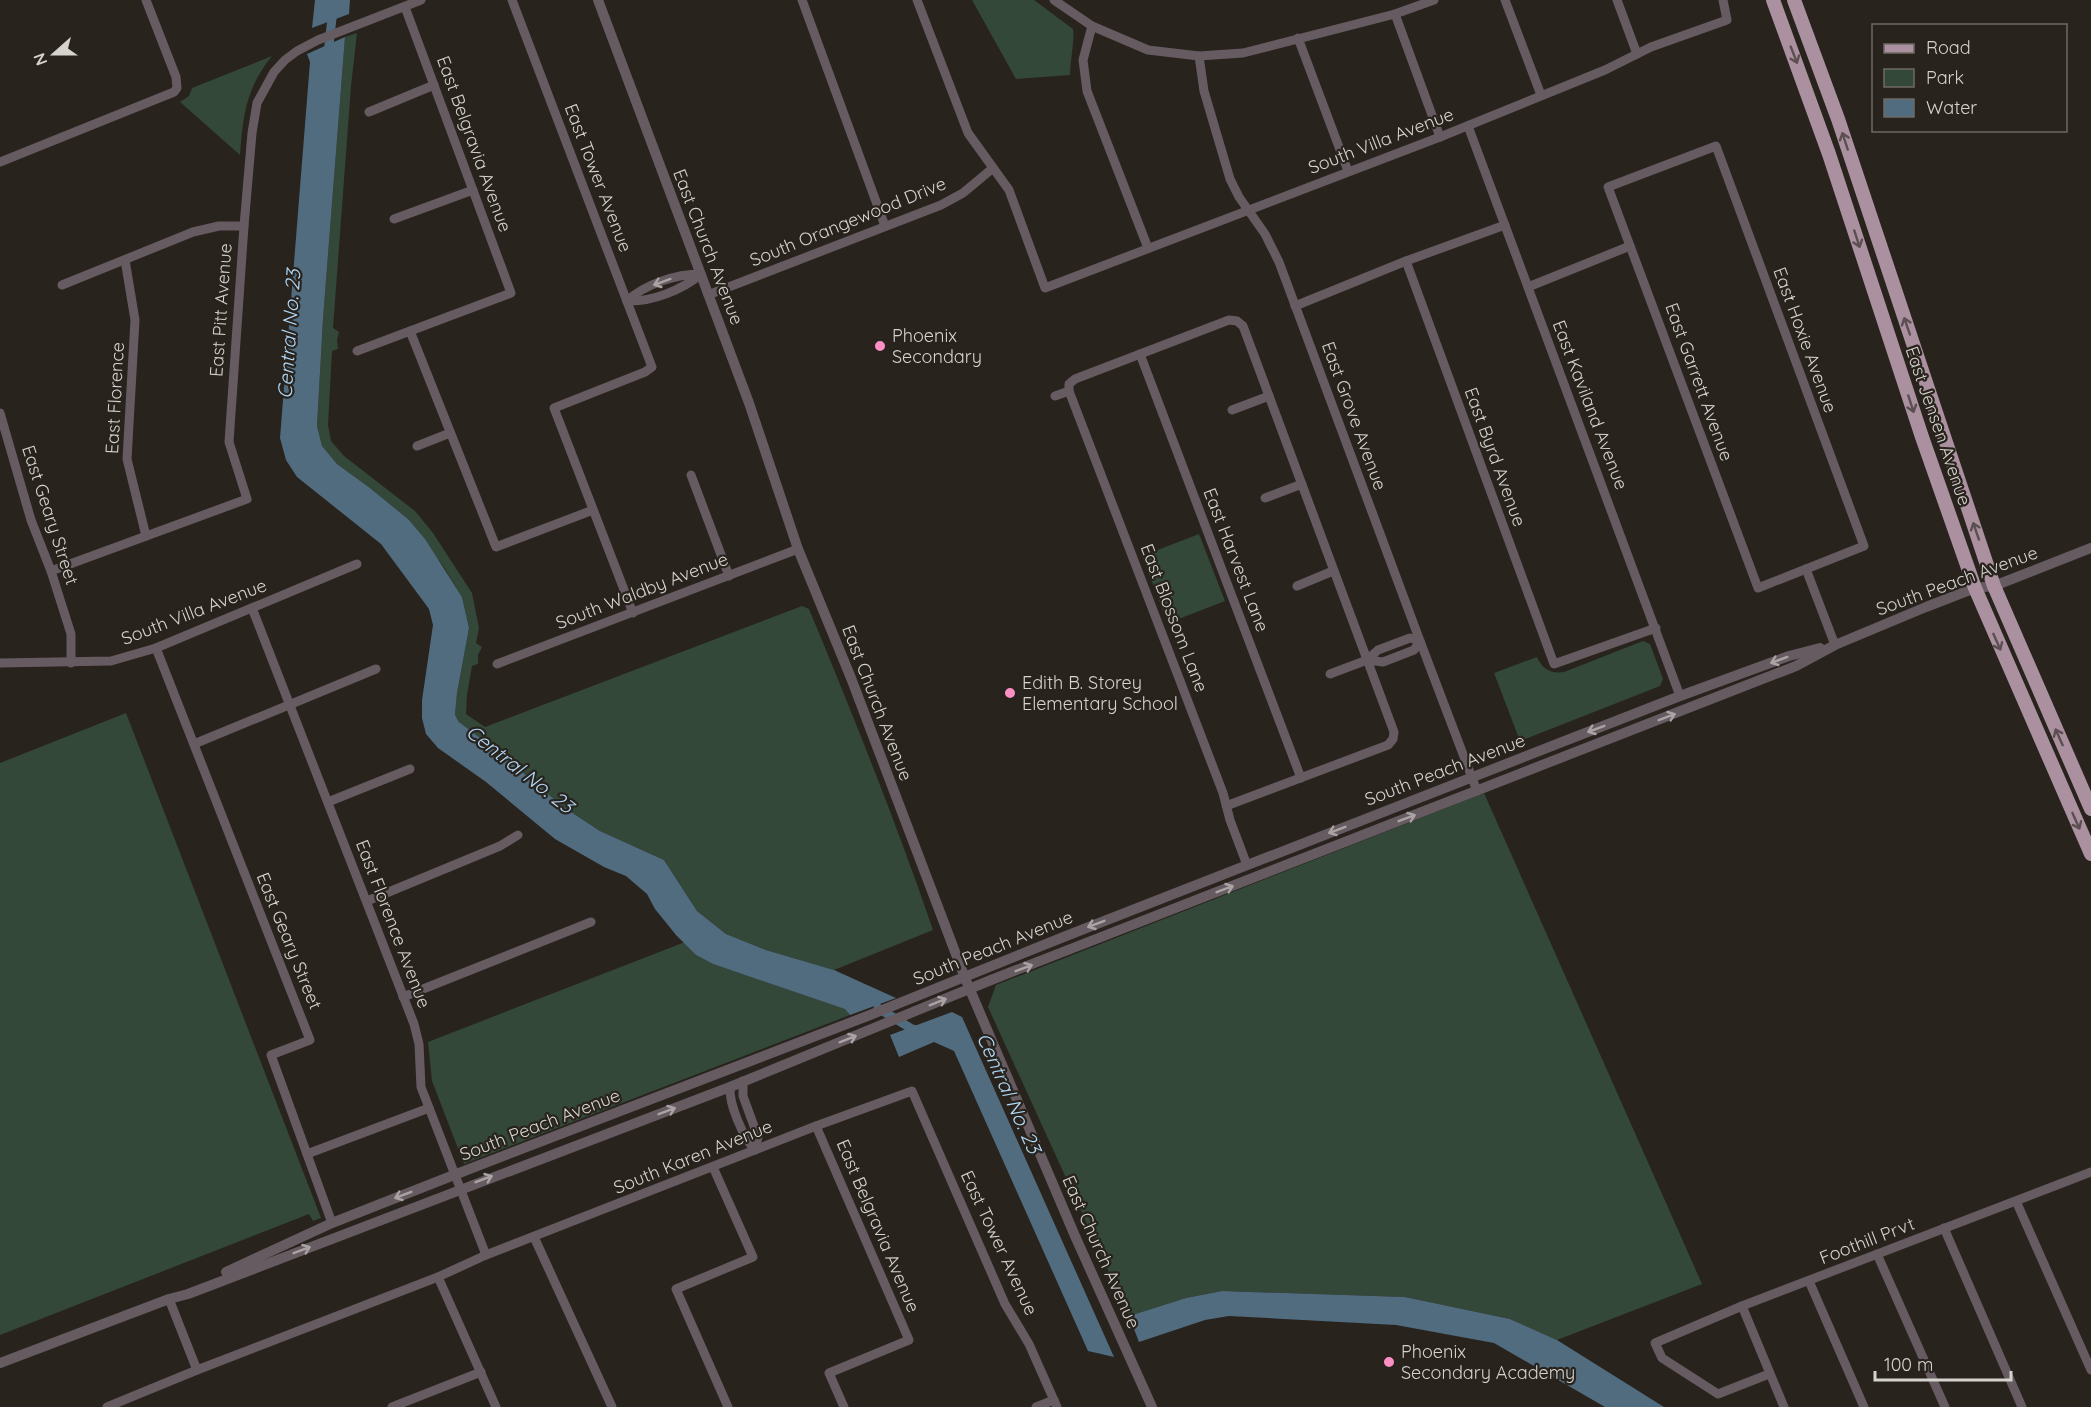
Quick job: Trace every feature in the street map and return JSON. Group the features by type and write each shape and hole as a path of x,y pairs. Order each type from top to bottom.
{"main road":[{"name":"East Jensen Avenue","path":"1773,0 1829,154 1922,437 1975,588 2089,846"},
{"name":"East Jensen Avenue","path":"1794,0 1838,119 1994,586 2091,809"}],"street":[{"path":"0,162 170,95 177,88 176,77 146,0"},
{"name":"East Pitt Avenue","path":"146,536 247,499 229,442 244,226 253,121 257,103 274,72 285,60 318,40 421,0"},
{"name":"East Tower Avenue","path":"513,0 652,367 645,372 554,408 593,510"},
{"name":"East Church Avenue","path":"598,0 749,403 798,549 851,678 965,978 1075,1236 1152,1407"},
{"path":"802,0 885,226"},
{"path":"917,0 968,133 993,168"},
{"path":"1054,0 1092,26 1148,50 1199,56 1243,53 1395,14 1434,0"},
{"path":"1505,0 1541,95"},
{"path":"1617,0 1637,54"},
{"name":"South Villa Avenue","path":"993,168 1009,190 1045,288 1468,126 1605,70 1651,47 1727,20 1723,0"},
{"name":"East Belgravia Avenue","path":"405,6 511,293 410,331"},
{"path":"1395,14 1440,137"},
{"path":"1092,26 1083,60 1086,91 1148,248"},
{"path":"1298,38 1347,171"},
{"name":"East Grove Avenue","path":"1199,56 1204,91 1230,179 1239,197 1265,234 1279,262 1478,791"},
{"path":"369,112 434,85"},
{"name":"East Kaviland Avenue","path":"1468,126 1680,696"},
{"name":"East Hoxie Avenue","path":"1608,187 1716,146 1864,546 1806,569"},
{"name":"South Orangewood Drive","path":"708,295 941,205 963,194 993,168"},
{"name":"East Garrett Avenue","path":"1608,187 1758,588 1806,569"},
{"path":"393,219 473,190"},
{"path":"1296,306 1406,261 1505,225"},
{"path":"62,285 206,228 244,226"},
{"path":"1528,287 1630,246"},
{"name":"East Florence","path":"125,260 135,320 127,459 146,536"},
{"name":"East Byrd Avenue","path":"1406,261 1554,664 1656,628"},
{"path":"627,301 641,302 688,284 701,274"},
{"path":"1055,396 1069,388 1075,379 1229,320 1238,321 1243,326 1394,732 1393,739 1388,745 1226,806"},
{"path":"357,351 410,331 496,547 593,510 633,613"},
{"name":"East Harvest Lane","path":"1140,354 1301,778"},
{"name":"East Blossom Lane","path":"1069,388 1226,806 1246,866"},
{"path":"1232,410 1269,396"},
{"name":"East Geary Street","path":"0,413 31,520 51,571 71,634 71,663"},
{"path":"417,446 450,433"},
{"path":"691,475 729,576"},
{"path":"1265,498 1302,484"},
{"path":"51,571 146,536"},
{"name":"South Peach Avenue","path":"0,1363 169,1299 188,1294 730,1087 970,989 1796,666 1835,645 1975,588 1994,586 2091,548"},
{"name":"South Waldby Avenue","path":"497,664 798,549"},
{"name":"South Villa Avenue","path":"0,663 111,662 156,648 357,564"},
{"path":"1806,569 1835,645"},
{"path":"1297,586 1333,571"},
{"name":"East Florence Avenue","path":"252,608 403,997 419,1044 421,1087 486,1255"},
{"path":"1330,674 1367,660 1378,650 1410,638 1420,641 1414,650 1400,656 1383,662 1367,660"},
{"path":"1396,644 1394,651 1400,656"},
{"name":"South Peach Avenue","path":"169,1299 332,1223 454,1175 965,978 1680,696 1789,656 1835,645"},
{"name":"East Geary Street","path":"156,648 310,1040 270,1055 332,1223"},
{"path":"194,744 376,669"},
{"path":"328,802 410,769"},
{"path":"367,901 500,846 518,835"},
{"path":"1102,937 1124,923 1190,897 1197,890 1197,885"},
{"path":"403,997 591,922"},
{"path":"755,1150 747,1141 731,1100 730,1087 733,1077 741,1071 797,1049 813,1037"},
{"path":"744,1081 743,1096 758,1137 755,1150"},
{"name":"East Tower Avenue","path":"912,1091 1005,1304 1029,1344 1056,1403"},
{"name":"South Karen Avenue","path":"108,1407 197,1370 438,1277 486,1255 816,1126 912,1091"},
{"path":"307,1154 429,1108"},
{"name":"East Belgravia Avenue","path":"816,1126 909,1340 829,1373 844,1407"},
{"path":"713,1167 753,1257 676,1289 728,1407"},
{"name":"Foothill Prvt","path":"1769,1374 1718,1394 1662,1358 1655,1342 1742,1306 2090,1174"},
{"path":"2016,1201 2091,1370"},
{"path":"1944,1228 2022,1407"},
{"path":"534,1237 612,1407"},
{"path":"1877,1254 1945,1407"},
{"path":"438,1277 496,1407"},
{"path":"1809,1281 1864,1407"},
{"path":"169,1299 197,1370"},
{"path":"1742,1306 1784,1407"},
{"path":"392,1407 481,1372"},
{"path":"1036,1407 1056,1403"}],"green space":[{"path":"972,0 1034,0 1073,29 1070,75 1016,79"},
{"path":"357,33 333,328 339,332 338,349 332,351 328,425 331,441 344,456 415,511 433,533 472,593 479,628 476,643 482,647 478,655 478,664 472,666 466,714 485,727 802,606 809,609 874,769 933,930 834,970 766,950 726,934 697,911 664,860 600,831 562,806 500,753 459,722 455,715 457,693 469,628 462,597 443,566 408,519 337,464 322,446 317,426 345,37"},
{"path":"272,56 256,79 247,103 240,155 180,102 189,96 192,88"},
{"path":"1199,534 1225,601 1168,623 1142,556"},
{"path":"1643,641 1650,644 1663,679 1660,686 1520,741 1494,673 1537,657 1548,670 1564,672"},
{"path":"126,713 321,1218 313,1221 309,1214 0,1335 0,763"},
{"path":"1484,793 1702,1284 1557,1340 1510,1319 1405,1297 1222,1291 1186,1298 1129,1316 988,1007 996,985"},
{"path":"685,942 696,955 713,964 846,1009 850,1015 464,1164 432,1081 428,1042"}],"water":[{"path":"315,0 350,0 349,14 312,28"},
{"path":"345,37 317,426 322,446 337,464 408,519 425,539 462,597 469,628 457,693 455,715 459,722 500,753 562,806 600,831 664,860 697,911 726,934 766,950 834,970 896,998 850,1015 845,1009 713,964 696,955 655,909 647,894 626,876 604,867 555,839 486,782 438,748 426,734 422,718 422,700 433,625 429,609 381,544 297,477 286,460 280,438 310,62 307,54"},
{"path":"952,1012 962,1017 1114,1357 1088,1351 954,1051 934,1042 899,1057 890,1035"},
{"path":"1222,1291 1405,1297 1510,1319 1557,1340 1664,1407 1605,1407 1494,1343 1396,1325 1229,1316 1205,1320 1139,1342 1129,1316 1186,1298"}],"waterway":[{"name":"Central No. 23","path":"328,54 334,0"},
{"name":"Central No. 23","path":"878,1008 912,1029 921,1031"}],"place":[{"name":"Phoenix Secondary","path":"880,346"},
{"name":"Edith B. Storey Elementary School","path":"1010,693"},
{"name":"Phoenix Secondary Academy","path":"1389,1362"}]}
